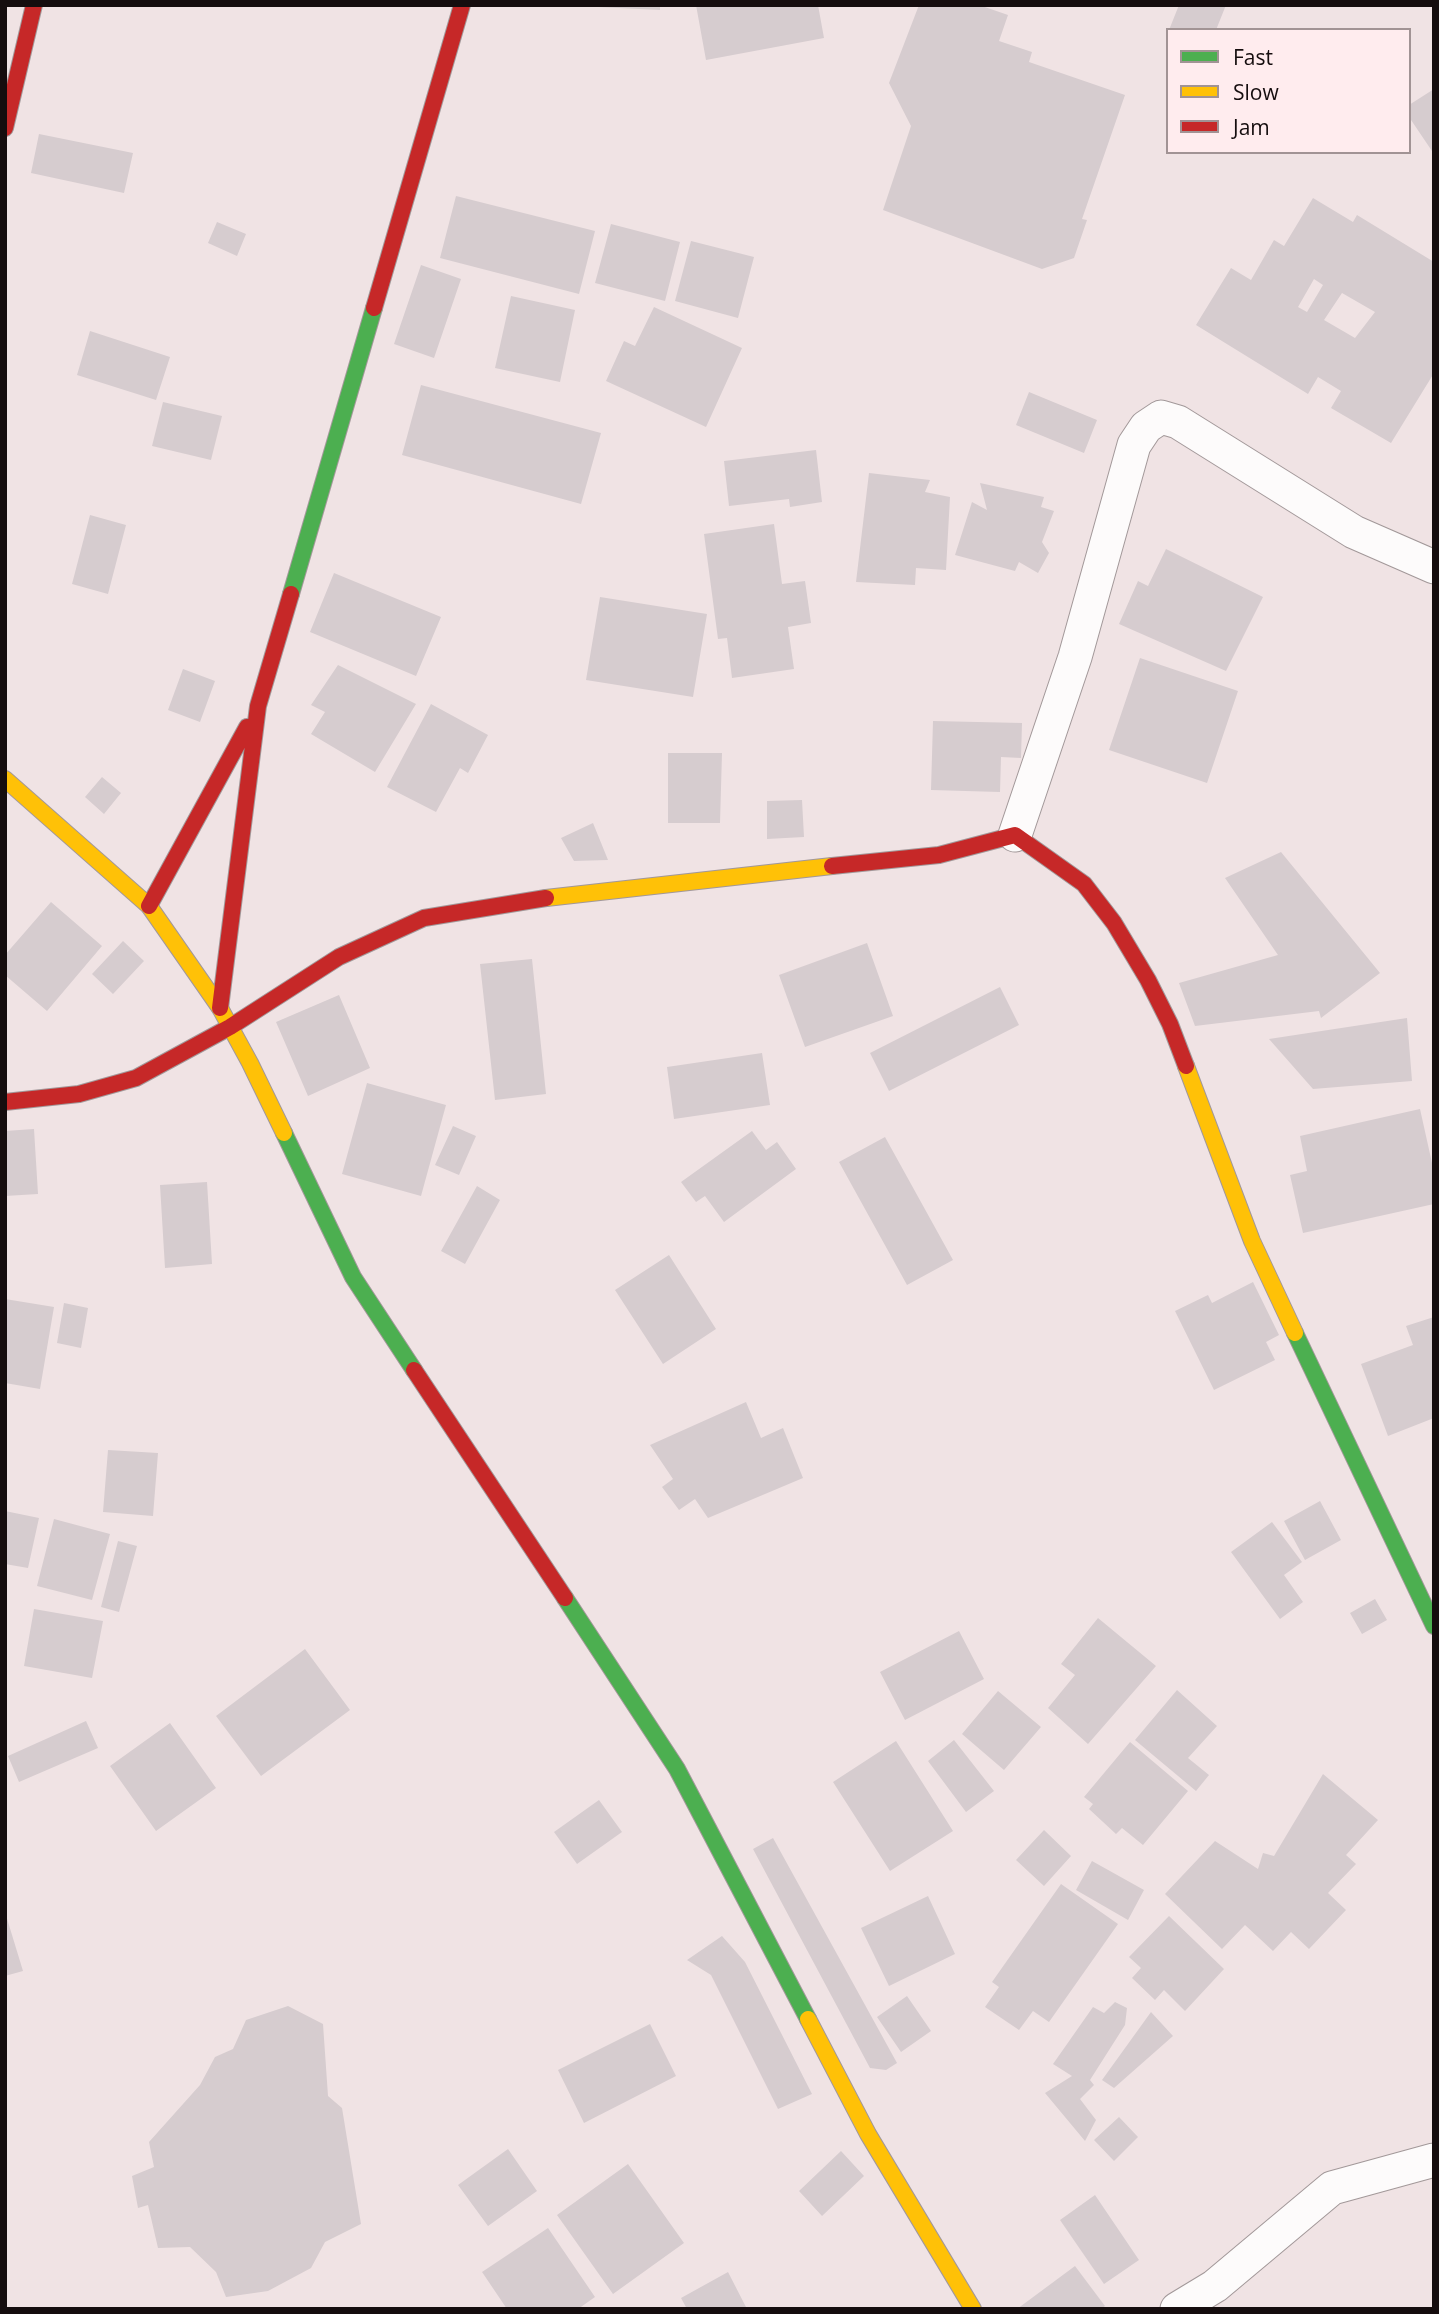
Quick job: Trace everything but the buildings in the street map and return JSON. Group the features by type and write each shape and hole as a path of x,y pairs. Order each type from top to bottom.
{"street":[{"path":"5,128 34,5"},
{"path":"220,1008 258,706 462,5"},
{"path":"1015,835 1075,657 1134,445 1146,427 1161,417 1178,422 1354,533 1434,567"},
{"path":"149,906 258,706"},
{"path":"5,779 149,906 220,1008 250,1063 354,1277 677,1769 867,2134 973,2309"},
{"path":"5,1102 79,1094 136,1077 230,1027 339,957 424,918 556,896 939,855 1015,835"},
{"path":"1015,835 1084,884 1114,923 1148,981 1170,1024 1252,1241 1434,1626"},
{"path":"1177,2309 1214,2286 1332,2188 1434,2160"}],"traffic: fast":[{"path":"291,594 374,308"},
{"path":"284,1133 353,1277 414,1370"},
{"path":"1295,1333 1434,1626"},
{"path":"565,1598 677,1769 808,2019"}],"traffic: slow":[{"path":"5,779 149,906 220,1008 284,1133"},
{"path":"546,898 832,866"},
{"path":"1186,1066 1252,1241 1295,1333"},
{"path":"808,2019 868,2134 973,2309"}],"traffic: jam":[{"path":"5,128 34,5"},
{"path":"374,308 462,5"},
{"path":"220,1008 258,706 291,594"},
{"path":"149,906 247,727"},
{"path":"832,866 939,855 1015,835 1084,884 1114,923 1148,980 1170,1024 1186,1066"},
{"path":"5,1102 79,1094 136,1078 230,1027 339,957 424,918 546,898"},
{"path":"414,1370 565,1598"}]}
